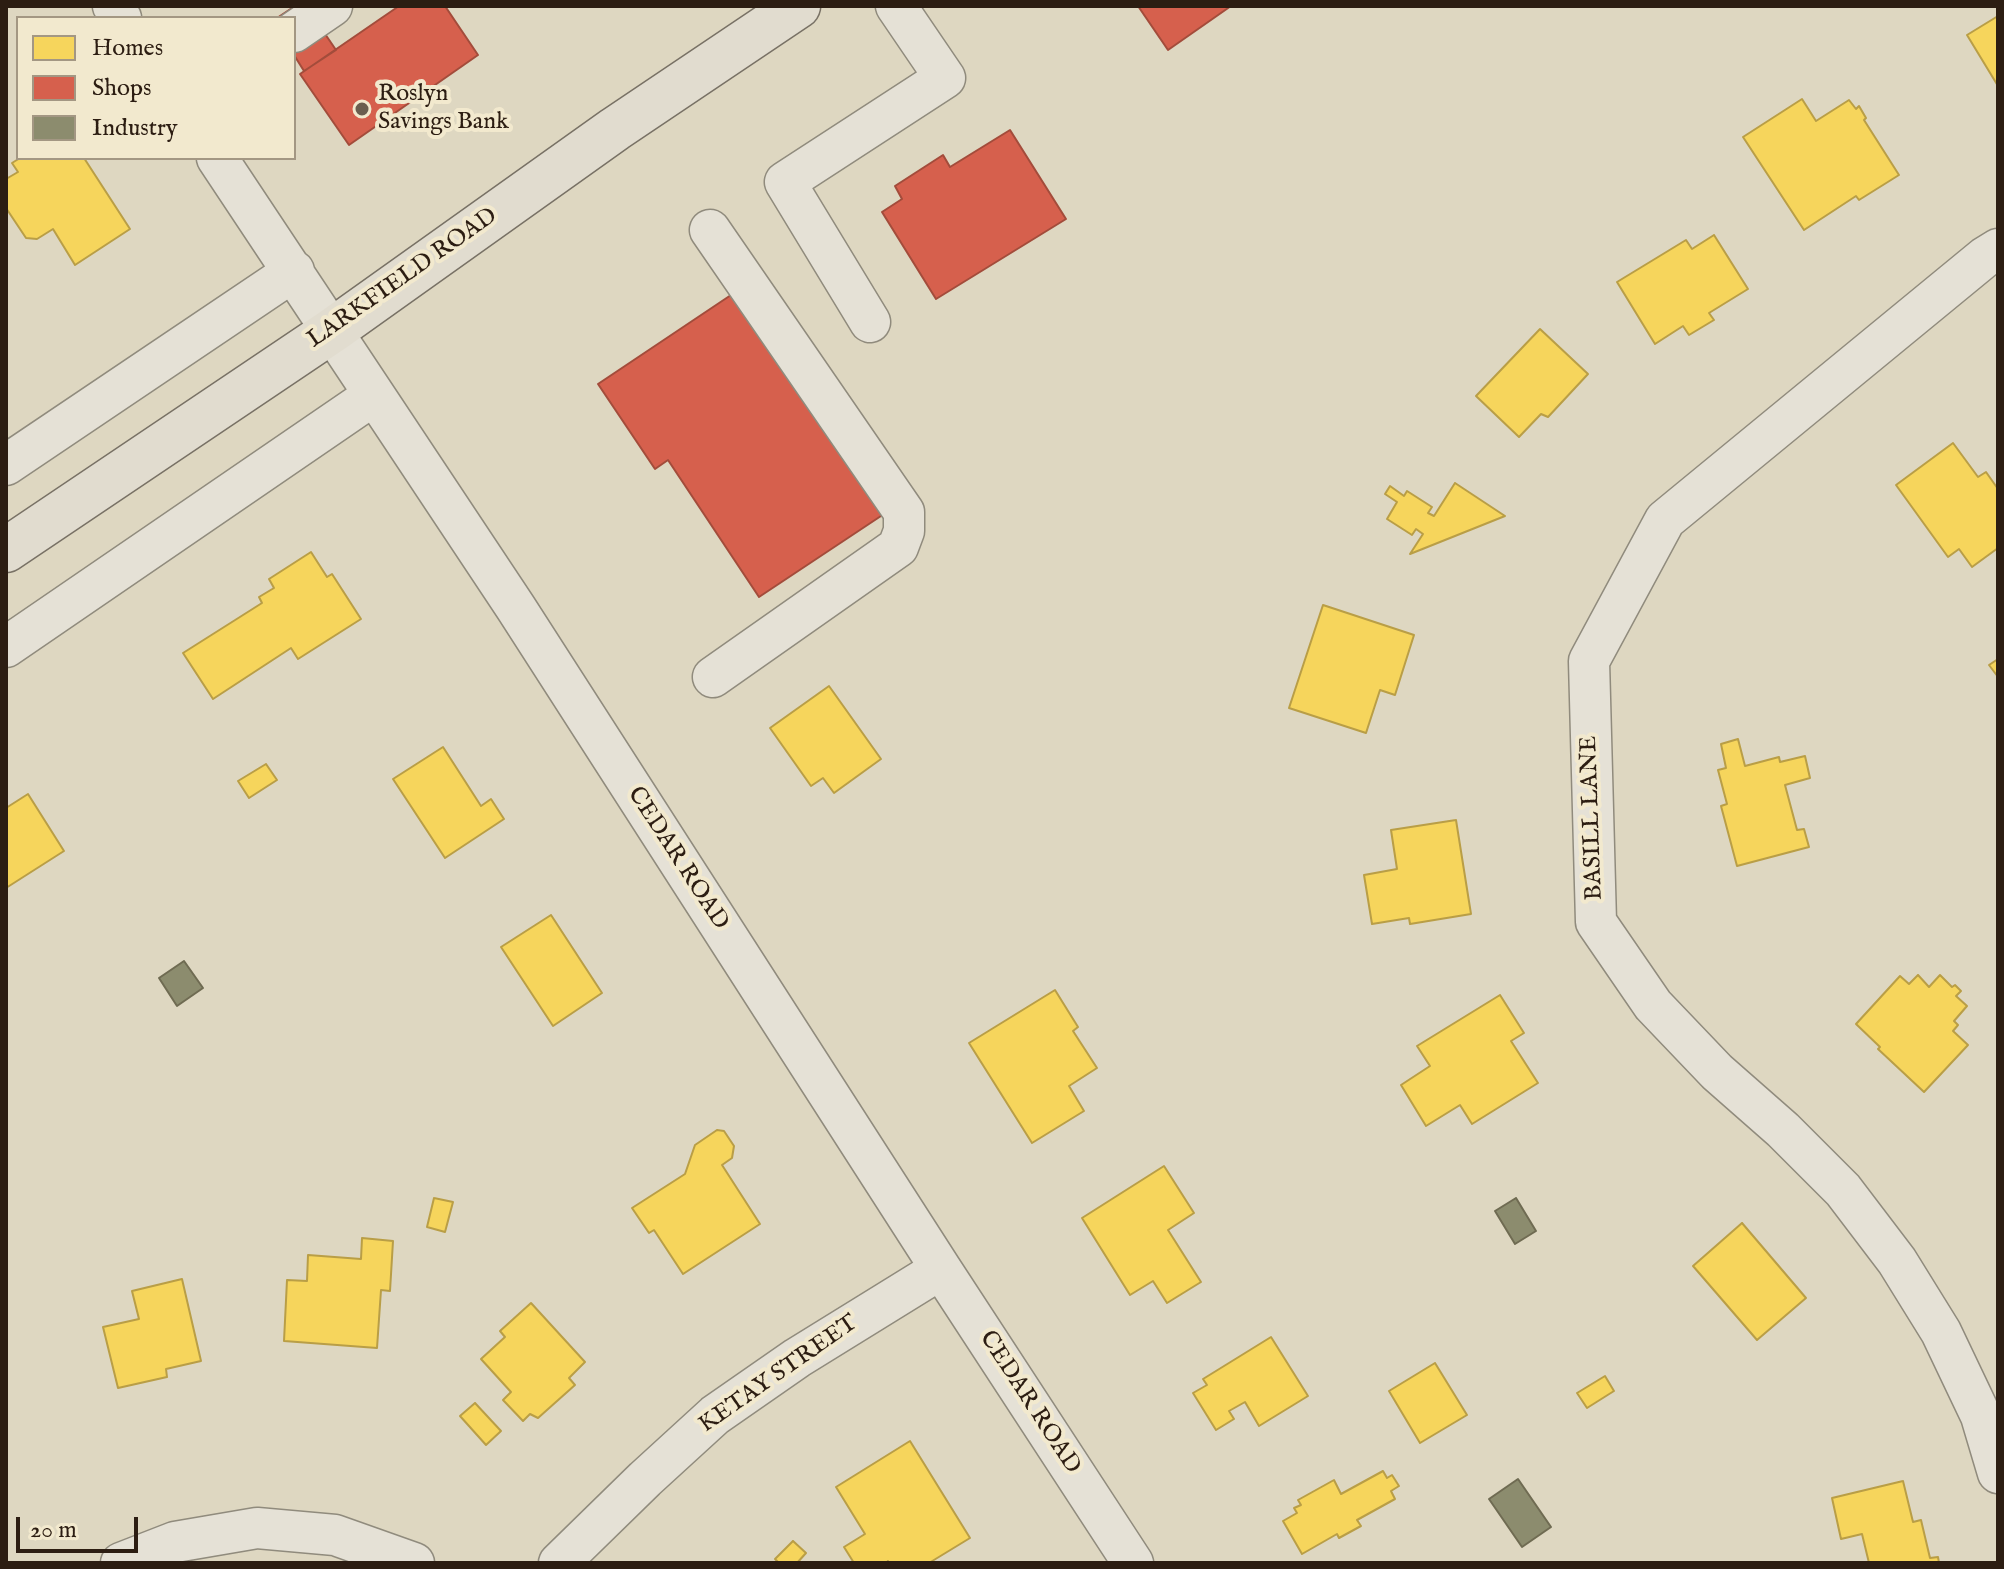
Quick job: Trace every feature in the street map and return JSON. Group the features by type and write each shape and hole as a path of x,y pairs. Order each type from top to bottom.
{"main road":[{"name":"LARKFIELD ROAD","path":"6,550 333,330 615,129 798,6"}],"street":[{"path":"296,31 332,6"},
{"path":"870,322 785,182 945,78 896,6"},
{"name":"CEDAR ROAD","path":"218,160 516,608 1133,1563"},
{"path":"710,230 904,512 904,531 898,547 713,677"},
{"name":"BASILL LANE","path":"1994,261 1665,520 1589,661 1596,922 1653,1005 1717,1072 1783,1130 1843,1190 1897,1261 1941,1332 1981,1416 1998,1473"},
{"path":"6,465 294,271"},
{"path":"6,647 374,395"},
{"name":"KETAY STREET","path":"559,1563 715,1415 797,1358 941,1269"},
{"path":"121,1563 175,1542 257,1528 335,1535 414,1563"}],"building: Homes":[{"path":"1998,16 1998,86 1967,35"},
{"path":"1802,99 1816,121 1849,100 1856,109 1859,106 1866,118 1864,120 1899,175 1859,200 1856,196 1804,230 1743,137"},
{"path":"17,160 85,160 130,229 75,265 53,229 37,239 26,238 6,208 6,179 18,172 12,163"},
{"path":"1714,235 1748,289 1709,313 1714,320 1689,335 1683,326 1655,344 1617,282 1686,240 1692,249"},
{"path":"1540,329 1588,374 1548,417 1541,414 1519,437 1476,396"},
{"path":"1953,443 1978,477 1986,472 1998,489 1998,548 1972,567 1959,549 1948,557 1896,485"},
{"path":"1455,483 1505,516 1410,554 1423,534 1416,529 1412,535 1387,519 1397,502 1385,494 1390,486 1404,496 1407,491 1432,507 1428,513 1434,516"},
{"path":"311,552 327,577 332,574 361,619 298,659 291,648 213,699 183,653 262,603 259,597 274,588 269,579"},
{"path":"1323,605 1414,635 1395,695 1380,690 1366,733 1289,708"},
{"path":"1998,659 1998,677 1989,665"},
{"path":"829,686 881,759 834,793 823,778 811,786 770,728"},
{"path":"1738,739 1745,766 1779,757 1780,762 1805,756 1810,778 1785,785 1797,830 1804,829 1809,847 1737,866 1721,806 1727,804 1718,770 1726,768 1721,744"},
{"path":"443,747 481,806 491,799 504,819 445,858 393,779"},
{"path":"266,764 277,780 249,798 238,781"},
{"path":"28,794 64,851 6,888 6,808"},
{"path":"1456,820 1471,914 1410,924 1409,918 1372,924 1364,875 1397,869 1391,830"},
{"path":"551,915 602,993 553,1026 501,947"},
{"path":"1918,975 1929,987 1940,975 1961,991 1956,996 1967,1006 1954,1021 1958,1025 1953,1031 1968,1045 1924,1092 1856,1024 1900,976 1909,984"},
{"path":"1055,990 1078,1027 1073,1031 1097,1068 1069,1086 1084,1111 1032,1143 969,1043"},
{"path":"1500,995 1524,1033 1511,1041 1538,1083 1472,1124 1460,1105 1426,1126 1401,1085 1430,1066 1417,1046"},
{"path":"717,1130 724,1131 734,1146 732,1158 722,1165 760,1224 683,1274 654,1230 649,1233 632,1208 685,1174 695,1145"},
{"path":"1164,1166 1194,1213 1168,1230 1201,1282 1167,1303 1153,1281 1130,1295 1082,1218"},
{"path":"434,1198 453,1202 445,1232 427,1227"},
{"path":"1742,1223 1806,1298 1757,1340 1693,1266"},
{"path":"362,1238 393,1241 390,1291 381,1290 377,1348 284,1341 287,1280 307,1281 308,1255 361,1259"},
{"path":"182,1279 201,1361 166,1369 167,1377 118,1388 103,1327 139,1319 132,1291"},
{"path":"531,1303 585,1362 569,1378 575,1385 538,1418 530,1414 523,1421 503,1400 511,1392 481,1359 505,1337 500,1331"},
{"path":"1271,1337 1308,1396 1259,1426 1245,1402 1229,1411 1234,1419 1216,1430 1193,1393 1207,1385 1203,1379"},
{"path":"1435,1363 1467,1415 1420,1443 1389,1391"},
{"path":"1605,1376 1614,1391 1587,1408 1577,1393"},
{"path":"475,1403 501,1431 486,1445 460,1416"},
{"path":"910,1441 970,1538 929,1563 854,1563 844,1547 865,1534 836,1487"},
{"path":"1383,1471 1387,1478 1392,1475 1399,1486 1391,1491 1395,1499 1357,1520 1361,1526 1339,1538 1337,1534 1302,1554 1283,1521 1297,1513 1294,1508 1301,1505 1298,1500 1334,1480 1341,1494"},
{"path":"1903,1481 1913,1522 1921,1520 1930,1558 1938,1557 1939,1563 1869,1563 1862,1534 1841,1539 1832,1498"},
{"path":"793,1541 806,1553 797,1563 779,1563 775,1559"}],"building: Shops":[{"path":"295,6 306,6 336,50 304,71 296,58 296,16 280,16"},
{"name":"Roslyn Savings Bank","path":"399,6 445,6 478,55 349,145 300,74"},
{"path":"1138,6 1231,6 1168,50"},
{"path":"1010,130 1066,219 936,299 882,212 902,199 895,186 943,155 950,167"},
{"path":"737,291 884,514 759,597 668,460 655,469 598,384"}],"building: Industry":[{"path":"184,961 203,988 177,1006 159,978"},
{"path":"1516,1198 1536,1231 1515,1244 1495,1211"},
{"path":"1518,1479 1551,1527 1522,1547 1489,1499"}],"place":[{"name":"Roslyn Savings Bank","path":"362,109"}]}
